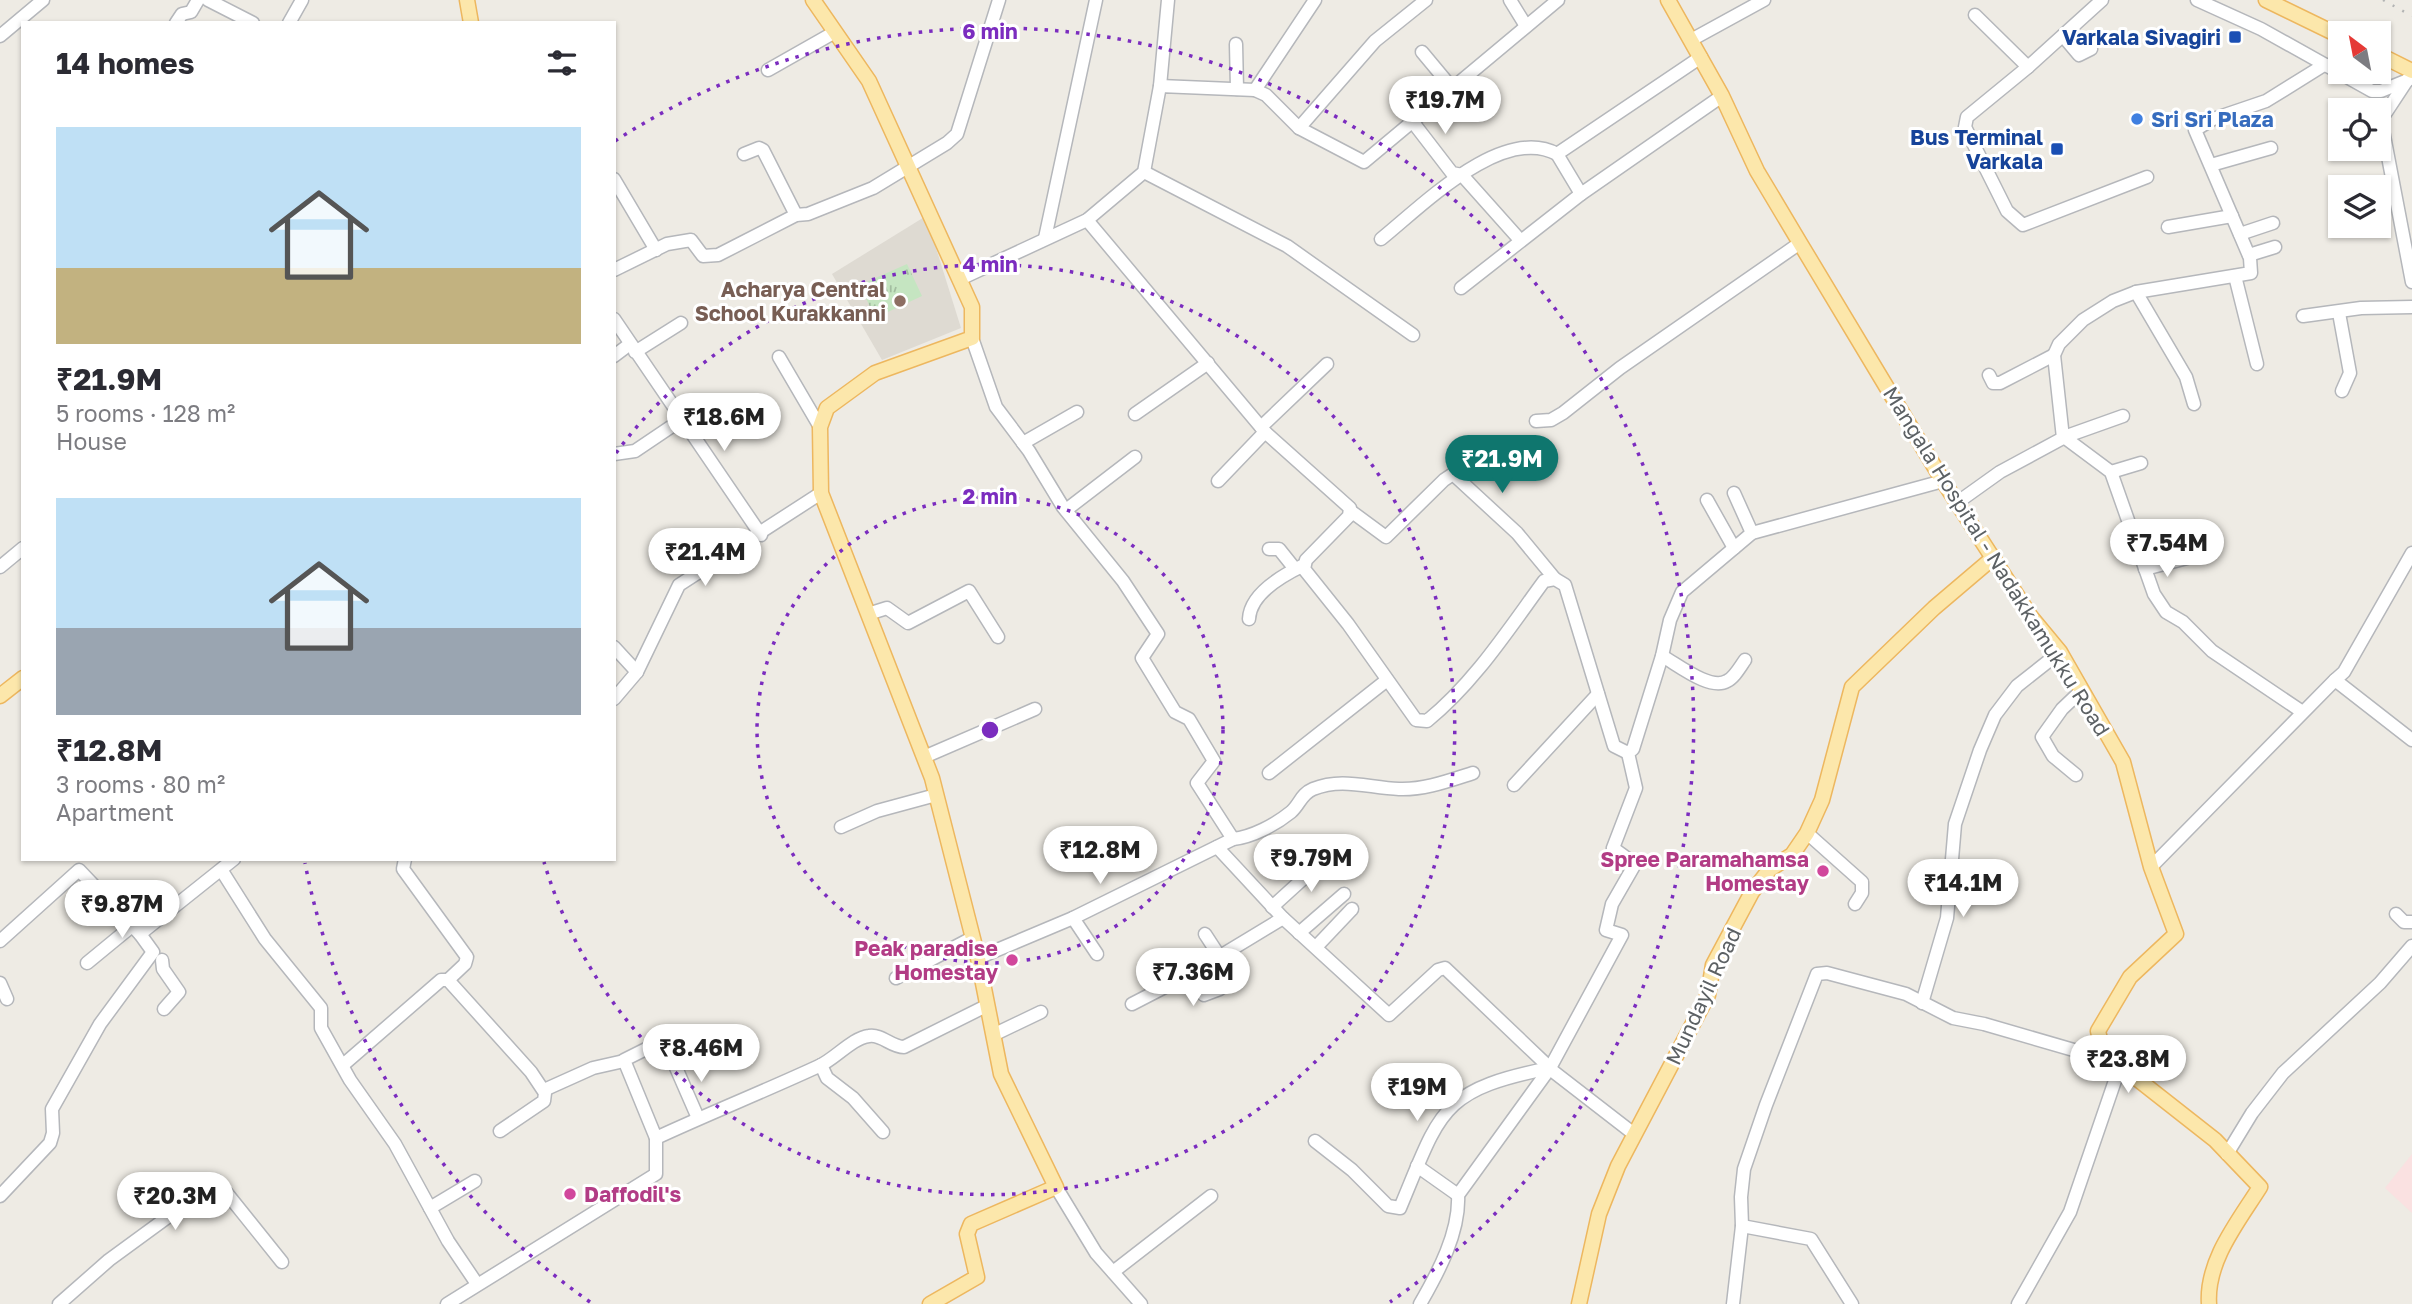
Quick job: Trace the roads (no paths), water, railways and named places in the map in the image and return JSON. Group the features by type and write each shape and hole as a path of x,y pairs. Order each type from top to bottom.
{"main road":[{"path":"467,0 471,21"},
{"path":"813,0 869,81 972,307 972,338 875,373 827,408 820,427 821,493 924,757 936,795 978,958 1002,1074 1056,1187 971,1224 967,1234 976,1277 930,1304"},
{"name":"Mangala Hospital - Nadakkamukku Road","path":"1668,0 1722,96 1757,170 1800,243 1943,481 2031,617 2060,652 2128,774 2151,867 2176,934 2130,977 2098,1031 2103,1052"},
{"path":"2266,0 2328,30"},
{"path":"2391,62 2411,74"},
{"name":"Mundayil Road","path":"1579,1304 1599,1214 1618,1166 1708,995 1713,965 1752,892 1770,869 1792,855 1807,833 1822,800 1852,687 1934,608 1994,557"},
{"path":"0,696 21,680"},
{"path":"2103,1052 2215,1140 2260,1187 2222,1251 2208,1284 2209,1304"}],"street":[{"path":"0,36 44,0"},
{"path":"177,21 182,14 191,12 198,0"},
{"path":"208,0 249,21"},
{"path":"290,21 302,0"},
{"path":"616,269 667,244 691,240 703,256 718,255 796,215 808,214 873,188 909,168 957,134 999,0"},
{"path":"1045,238 1096,0"},
{"path":"960,279 1087,220 1144,172 1160,86 1168,0"},
{"path":"1255,90 1315,0"},
{"path":"1299,128 1375,41 1426,0"},
{"path":"1510,0 1526,26"},
{"path":"1160,86 1255,90 1266,95 1299,128 1364,162 1558,0"},
{"path":"1691,40 1764,0"},
{"path":"2102,0 2028,67 1968,116 1964,124 2005,208 2016,222 2030,225 2147,177"},
{"path":"2197,0 2261,29 2374,92 2411,74"},
{"path":"1975,15 2028,67"},
{"path":"768,70 835,32"},
{"path":"2063,36 2079,55 2091,49"},
{"path":"1236,44 1237,89"},
{"path":"1422,52 1452,88"},
{"path":"1557,154 1701,57"},
{"path":"2301,711 2238,671 2183,622 2166,612 2154,594 2111,472 2064,437 2054,355 2059,344 2083,320 2102,307 2136,292 2253,272 2249,255 2195,130 2214,119 2266,101 2324,65 2328,66"},
{"path":"2411,74 2381,120 2412,282"},
{"path":"1461,288 1581,194 1722,96"},
{"path":"1412,121 1452,173 1462,175 1520,240"},
{"path":"1381,239 1474,165 1513,150 1545,147 1557,154 1581,194"},
{"path":"744,154 759,148 763,150 796,215"},
{"path":"2211,165 2271,148"},
{"path":"1144,172 1287,246 1413,335"},
{"path":"616,182 656,250"},
{"path":"2168,227 2232,216"},
{"path":"1087,220 1263,430 1341,498 1352,512 1386,537 1453,474 1517,533 1555,579 1565,585 1615,746 1628,753 1636,788 1614,848 1635,864 1612,904 1606,930 1622,935 1550,1069 1458,1195 1459,1214 1435,1278 1420,1304"},
{"path":"2240,234 2273,223"},
{"path":"1536,421 1551,420 1563,413 1620,368 1800,243"},
{"path":"2249,255 2276,247"},
{"path":"2235,276 2257,364"},
{"path":"2136,292 2186,377 2194,404"},
{"path":"2303,316 2361,308 2412,307"},
{"path":"2339,313 2350,373 2342,390"},
{"path":"616,322 761,535"},
{"path":"616,355 681,323"},
{"path":"972,338 996,407 1066,510 1123,581 1158,634 1142,658 1175,712 1189,719 1214,761 1197,783 1233,839"},
{"path":"1989,375 1993,383 2000,383 2054,355"},
{"path":"779,357 820,427"},
{"path":"1135,414 1208,363"},
{"path":"1218,481 1327,364"},
{"path":"1023,443 1077,412"},
{"path":"1958,502 2000,472 2064,437 2123,416"},
{"path":"616,454 635,451 681,420"},
{"path":"1066,510 1135,457"},
{"path":"2111,472 2141,463"},
{"path":"1628,753 1633,749 1662,656 1670,620 1682,592 1752,533 1943,481"},
{"path":"616,697 636,672 679,585 761,535 821,493"},
{"path":"1734,493 1752,533"},
{"path":"1707,500 1734,548"},
{"path":"1249,619 1252,602 1299,567 1352,512"},
{"path":"1269,549 1279,550 1299,567 1416,720 1427,721 1472,678 1544,581 1555,579"},
{"path":"0,567 21,550"},
{"path":"2151,867 2301,711 2344,672 2412,554"},
{"path":"2145,569 2187,558"},
{"path":"868,614 887,608 908,623 969,591 998,637"},
{"path":"616,649 636,672"},
{"path":"1922,1003 1947,918 1955,824 1980,750 1995,715 2017,686 2060,652"},
{"path":"1662,656 1707,681 1720,684 1729,681 1745,660"},
{"path":"1269,772 1387,680"},
{"path":"2335,680 2412,740"},
{"path":"2076,775 2057,761 2042,737 2062,709 2082,690"},
{"path":"1514,785 1598,694"},
{"path":"924,757 1035,709"},
{"path":"978,958 1073,918 1233,839 1247,838 1293,811 1301,796 1313,789 1340,781 1400,789 1430,787 1473,773"},
{"path":"841,827 877,811 936,795"},
{"path":"1807,833 1860,879 1862,893 1855,904"},
{"path":"1217,847 1283,918 1389,1015 1438,970 1445,968 1550,1069 1634,1134"},
{"path":"1272,907 1326,857"},
{"path":"87,964 222,871 232,861"},
{"path":"343,1065 441,980 448,980 466,964 467,957 403,869 405,861"},
{"path":"0,941 79,870 161,960 163,969 179,992 164,1009"},
{"path":"222,871 265,939 321,1008 321,1028 395,1144 430,1209 477,1284"},
{"path":"1299,933 1344,894"},
{"path":"1316,947 1352,909"},
{"path":"2396,914 2404,922 2412,923"},
{"path":"1073,918 1097,954"},
{"path":"1132,1004 1194,972 1283,918"},
{"path":"1205,934 1220,957"},
{"path":"896,978 972,938"},
{"path":"2227,1154 2252,1113 2283,1073 2380,983 2412,946"},
{"path":"0,1196 50,1143 53,1133 52,1109 100,1024 161,960"},
{"path":"1194,972 1204,995 1220,989"},
{"path":"1732,1304 1742,1226 1744,1169 1817,974 1827,973 1906,994 1941,1015 2084,1053 2103,1052"},
{"path":"448,980 544,1090 544,1101 500,1131"},
{"path":"0,983 8,999"},
{"path":"656,1138 821,1065 865,1037 872,1035 895,1047 904,1047 986,1006"},
{"path":"993,1035 1041,1012"},
{"path":"544,1090 600,1066 624,1061 658,1043"},
{"path":"447,1304 656,1174 656,1138 624,1061"},
{"path":"674,1063 698,1118"},
{"path":"821,1065 827,1078 853,1098 883,1132"},
{"path":"2018,1304 2070,1212 2120,1066"},
{"path":"1315,1141 1352,1170 1388,1206 1400,1208 1434,1126 1457,1099 1478,1087 1506,1077 1550,1069"},
{"path":"1417,1166 1458,1195"},
{"path":"59,1304 109,1260 217,1181 282,1262"},
{"path":"430,1209 475,1181"},
{"path":"1056,1187 1096,1253 1141,1304"},
{"path":"1113,1272 1211,1196"},
{"path":"1742,1226 1811,1239 1852,1304"}],"railway":[{"path":"2383,0 2412,16"}],"place":[{"name":"Varkala Sivagiri","path":"2235,37"},
{"name":"Sri Sri Plaza","path":"2137,119"},
{"name":"Bus Terminal Varkala","path":"2057,149"},
{"name":"Acharya Central School Kurakkanni","path":"900,301"},
{"name":"Spree Paramahamsa Homestay","path":"1823,871"},
{"name":"Peak paradise Homestay","path":"1012,960"},
{"name":"Daffodil's","path":"570,1194"}]}
